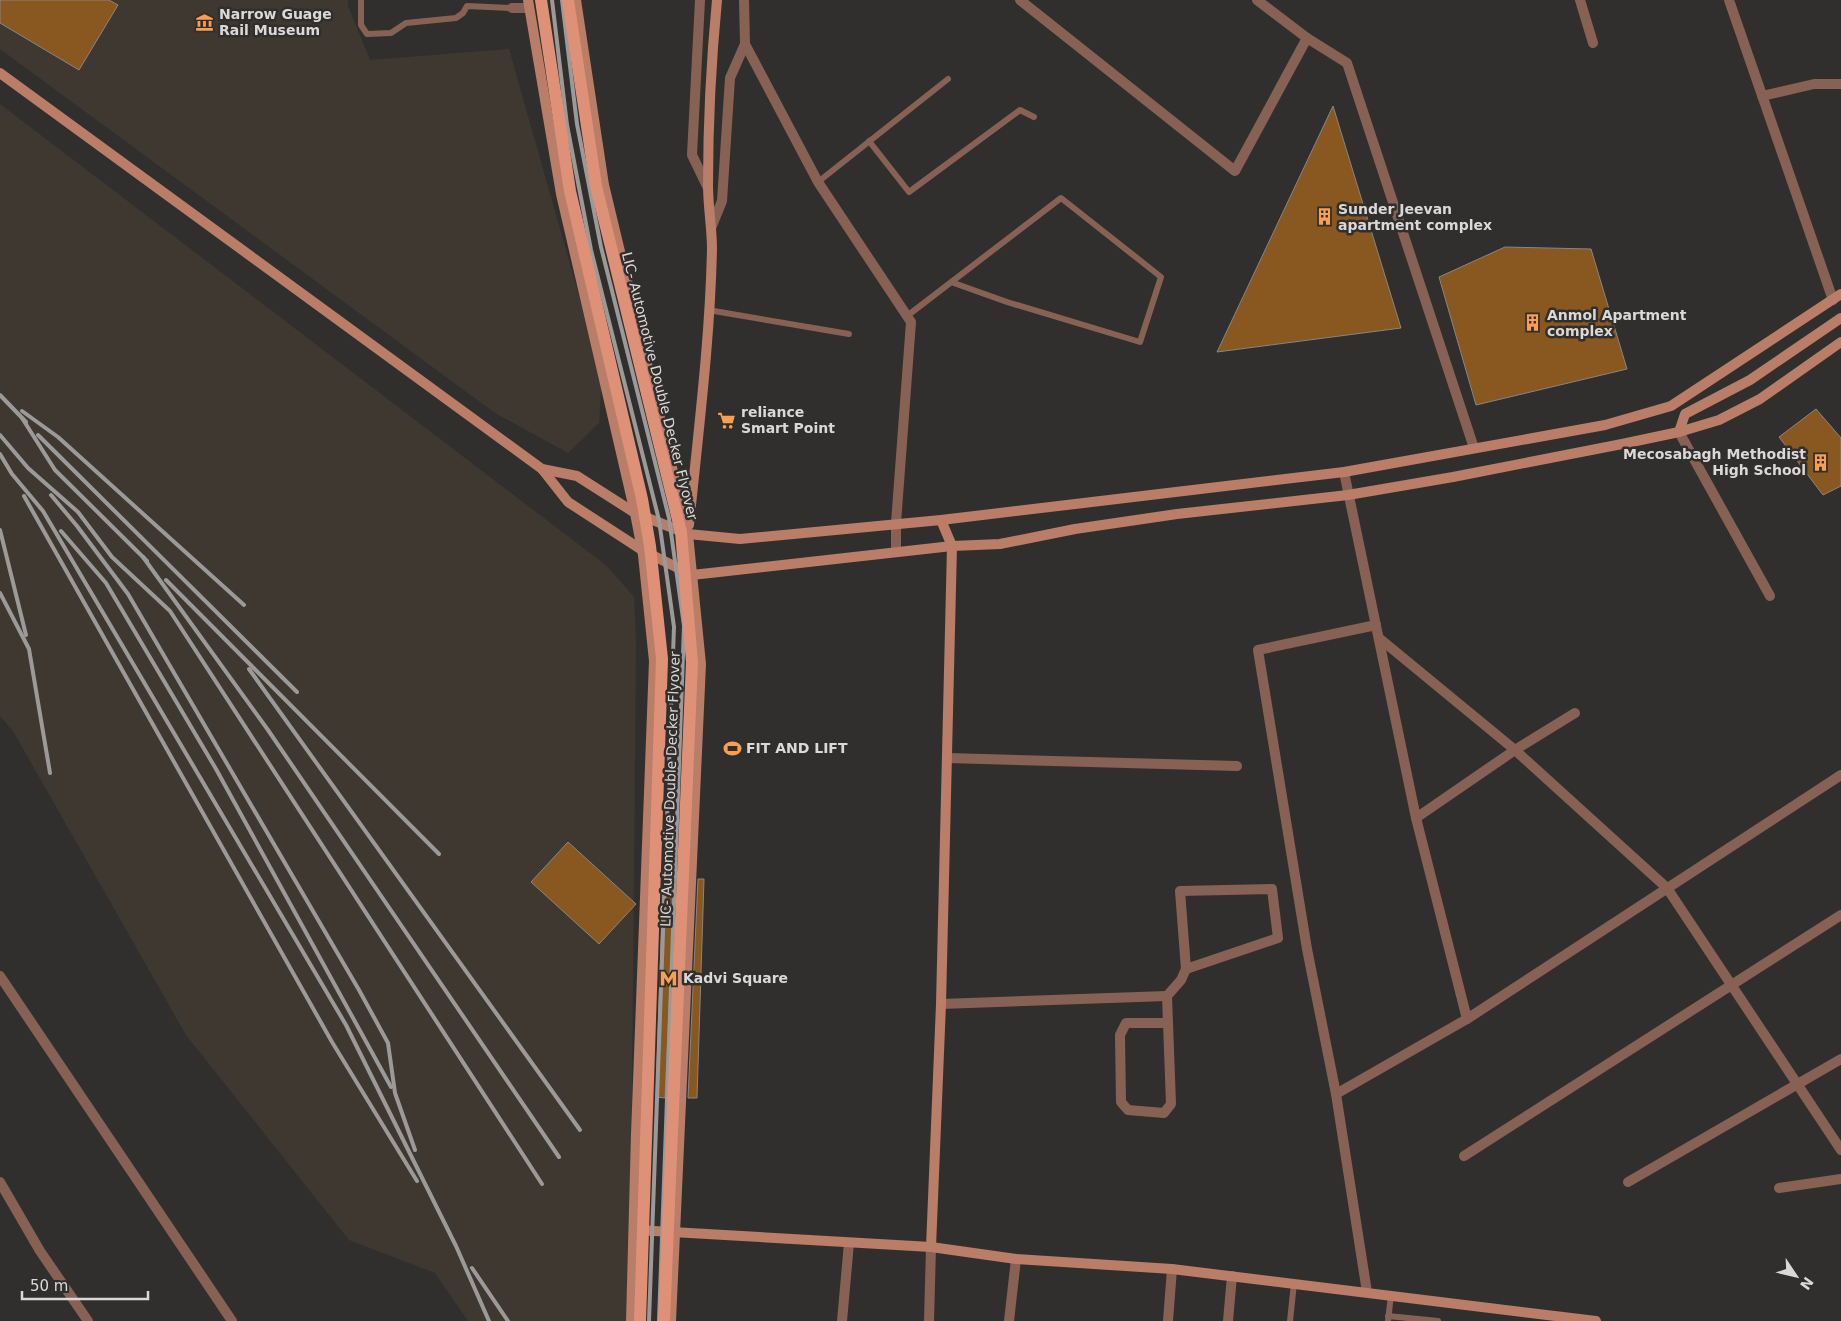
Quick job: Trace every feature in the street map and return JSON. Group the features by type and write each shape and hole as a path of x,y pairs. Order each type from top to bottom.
{"main road":[{"name":"LIC- Automotive Double Decker Flyover","path":"541,0 570,191 642,499 650,546 662,659 640,1321"},
{"name":"LIC- Automotive Double Decker Flyover","path":"568,0 596,186 681,532 692,662 664,1321"},
{"path":"576,0 604,185 688,534 701,664 671,1321"},
{"path":"688,534 712,248 708,188 708,131 712,48 717,0"},
{"path":"528,4 561,194 636,513 654,661 631,1321"},
{"path":"0,73 542,469 568,502 642,550 692,575 952,546 1000,544 1075,529 1177,514 1348,495 1453,478 1679,432 1719,420 1760,399 1841,342"},
{"path":"542,469 577,476 636,513 688,534 740,539 941,520 1344,472 1605,424 1671,406 1837,297"},
{"path":"1679,432 1688,412 1750,380 1841,318"},
{"path":"1671,406 1688,412"},
{"path":"932,1247 941,1004 952,546 941,520"},
{"path":"633,1229 932,1247 1016,1259 1172,1269 1596,1321"}],"street":[{"path":"700,0 692,155 708,188"},
{"path":"710,228 722,201 730,78 745,44 744,0"},
{"path":"1020,0 1235,171 1307,38"},
{"path":"1258,0 1307,38 1347,63 1474,448"},
{"path":"1580,0 1593,43"},
{"path":"1729,0 1762,96 1837,297"},
{"path":"512,8 528,4"},
{"path":"745,44 818,182 910,322 896,523 896,552"},
{"path":"1762,96 1814,84 1841,84"},
{"path":"1679,432 1770,596"},
{"path":"1344,472 1416,818 1468,1019"},
{"path":"1367,1292 1336,1094 1307,949 1258,650 1376,624"},
{"path":"1379,638 1515,750 1667,888 1841,1150"},
{"path":"1416,818 1515,750 1575,713"},
{"path":"947,758 1237,766"},
{"path":"1336,1094 1468,1019 1841,775"},
{"path":"1168,1023 1126,1023 1122,1027 1120,1035 1121,1102 1128,1110 1164,1113 1171,1104 1168,1023 1167,996 1181,980 1186,970 1180,892 1272,889 1278,938 1186,970"},
{"path":"1464,1156 1841,915"},
{"path":"0,976 232,1321"},
{"path":"941,1004 1167,996"},
{"path":"1628,1182 1841,1059"},
{"path":"1779,1188 1841,1179"},
{"path":"0,1182 40,1251 88,1321"},
{"path":"842,1321 849,1243"},
{"path":"929,1321 932,1247"},
{"path":"1009,1321 1016,1259"},
{"path":"1168,1321 1172,1269"},
{"path":"1228,1321 1232,1276"}],"lane":[{"path":"361,0 361,24 367,34 391,33 406,22 456,18 463,13 467,3 512,8"},
{"path":"818,182 948,79"},
{"path":"869,142 909,192 1020,110 1034,117"},
{"path":"907,316 951,282 1060,198 1161,277 1140,342 1007,302 951,282"},
{"path":"708,310 849,334"},
{"path":"1290,1321 1294,1284"},
{"path":"1391,1295 1388,1319 1438,1321"}],"shaded area":[{"path":"0,0 348,0 348,6 370,60 509,49 602,377 599,423 568,453 495,413 0,49"},
{"path":"0,104 607,566 634,597 636,642 630,1321 468,1321 435,1273 349,1240 186,1035 13,731 0,716"}],"building":[{"path":"0,0 109,0 118,5 79,70 0,23"},
{"name":"Sunder Jeevan apartment complex","path":"1333,106 1401,328 1217,352"},
{"name":"Anmol Apartment complex","path":"1505,247 1591,249 1627,369 1476,405 1439,277"},
{"name":"Mecosabagh Methodist High School","path":"1816,409 1841,438 1841,486 1823,495 1779,437"},
{"path":"568,842 636,904 599,944 531,882"},
{"path":"663,878 675,878 665,1098 656,1097"},
{"path":"698,879 704,879 697,1098 688,1098"}],"railway":[{"path":"552,0 567,125 591,250 659,520 674,627 649,1321"},
{"path":"562,0 577,124 601,247 669,518 684,626 659,1321"},
{"path":"0,395 26,422"},
{"path":"22,411 58,437 244,605"},
{"path":"22,418 55,470 147,561"},
{"path":"0,435 28,468 78,512 112,557 170,611 542,1184"},
{"path":"38,435 297,692"},
{"path":"0,454 12,474 43,511 346,1025 456,1246 489,1321"},
{"path":"51,495 128,594 359,990 388,1043 395,1093 415,1150"},
{"path":"24,496 332,1042 417,1181"},
{"path":"0,530 26,635"},
{"path":"61,531 106,583 216,769 391,1087"},
{"path":"143,557 268,730 559,1157"},
{"path":"166,580 439,854"},
{"path":"0,593 29,649 50,773"},
{"path":"249,669 580,1130"},
{"path":"472,1268 508,1321"}],"place":[{"name":"Narrow Guage Rail Museum","path":"205,22"},
{"name":"Sunder Jeevan apartment complex","path":"1324,217"},
{"name":"Anmol Apartment complex","path":"1533,323"},
{"name":"reliance Smart Point","path":"727,420"},
{"name":"Mecosabagh Methodist High School","path":"1820,462"},
{"name":"FIT AND LIFT","path":"732,748"},
{"name":"Kadvi Square","path":"669,978"}]}
